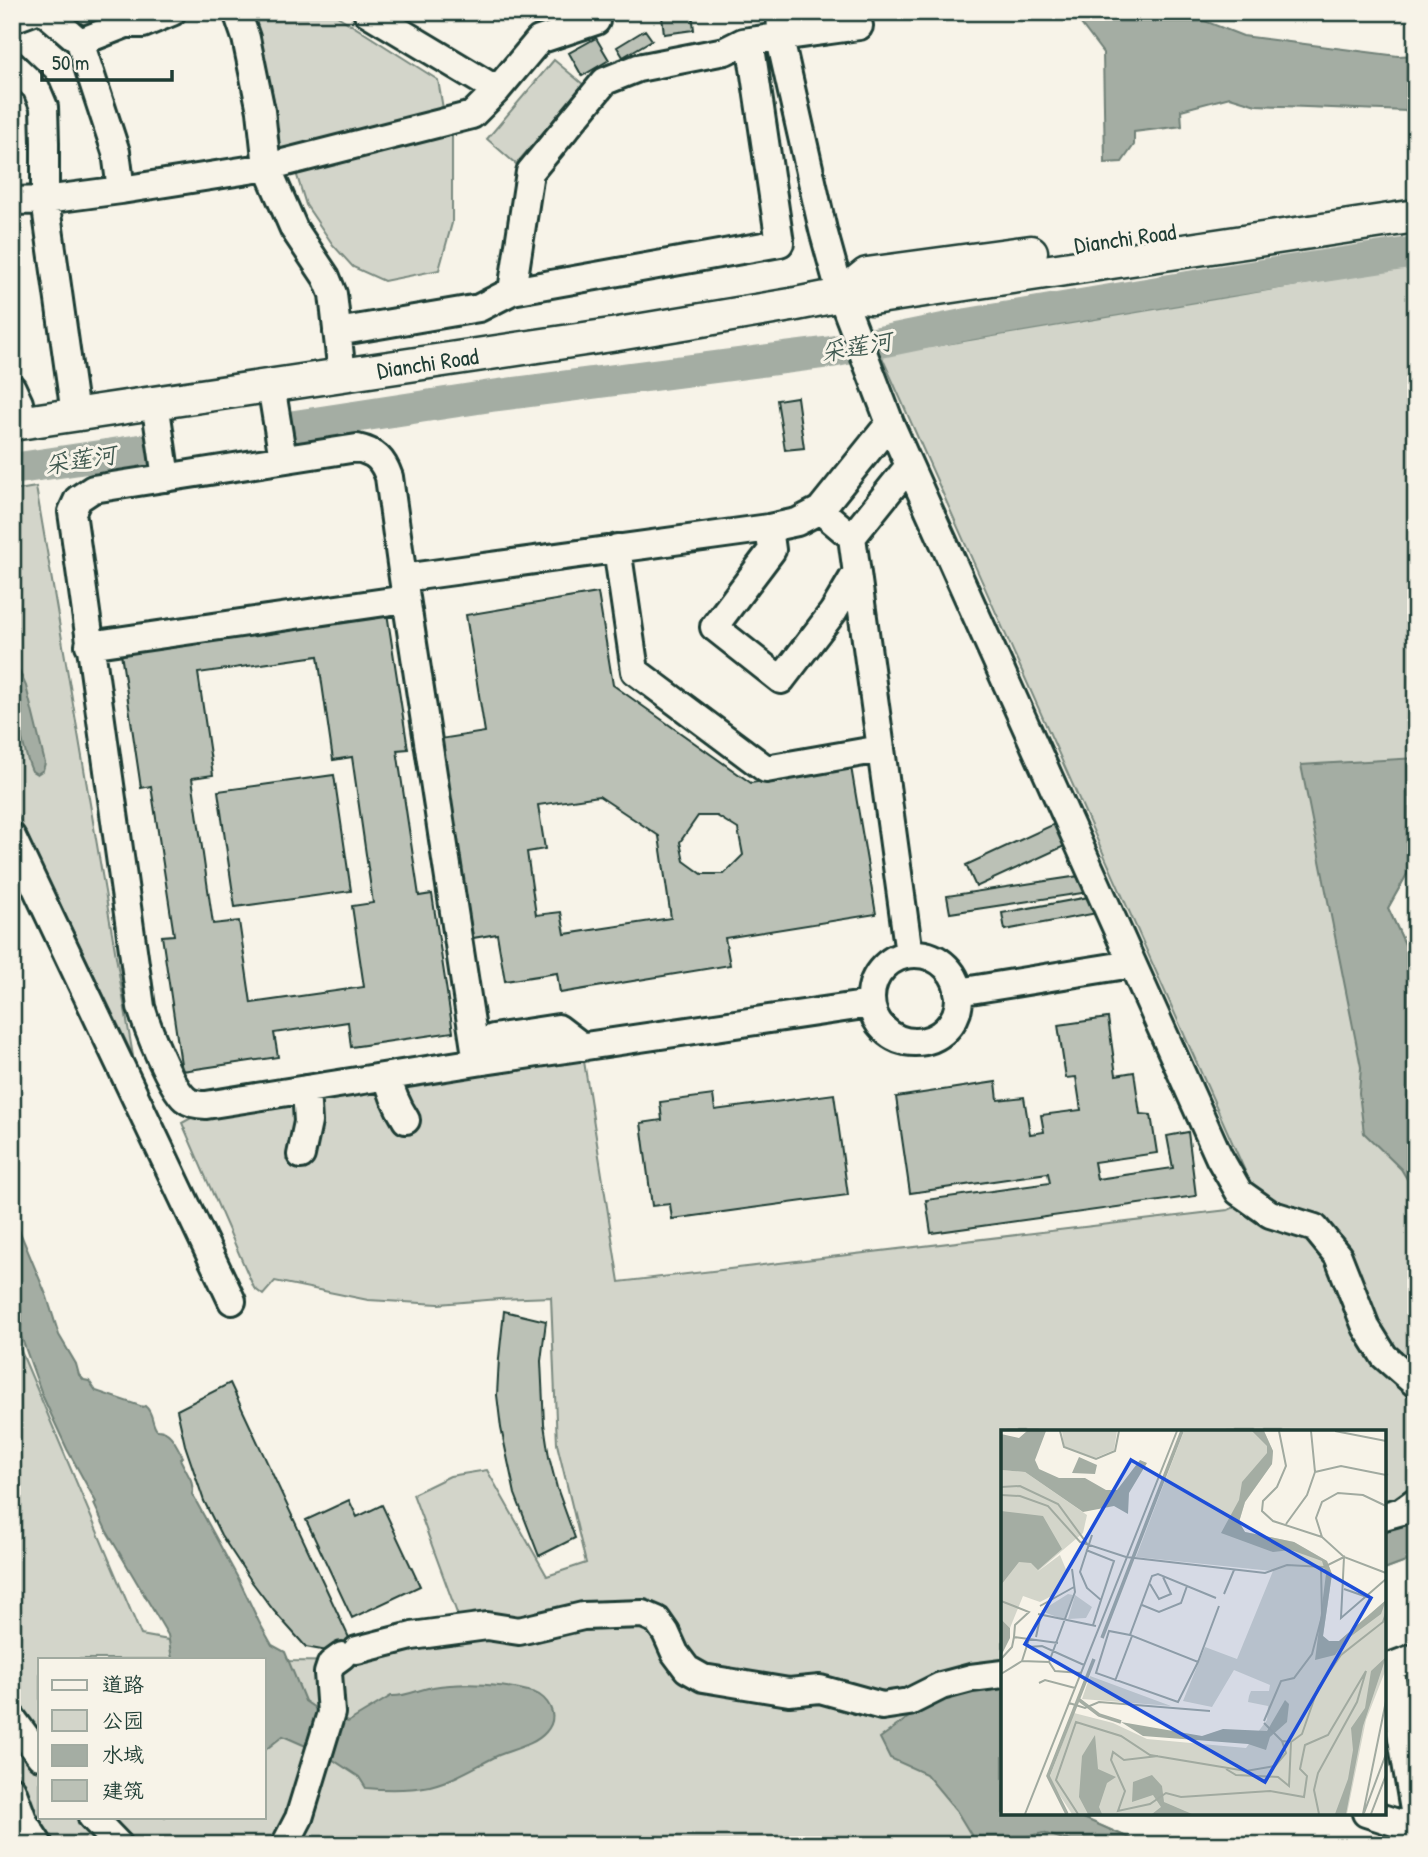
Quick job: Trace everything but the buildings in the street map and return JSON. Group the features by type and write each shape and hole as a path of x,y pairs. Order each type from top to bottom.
{"main road":[{"name":"Dianchi Road","path":"841,295 867,274 1416,196"},
{"name":"Dianchi Road","path":"18,423 618,334 841,295 872,298 1416,216"}],"street":[{"path":"12,19 31,12"},
{"path":"45,12 80,42 116,152 121,190"},
{"path":"80,42 126,24 143,24 172,12"},
{"path":"237,12 247,38 261,111 267,167 294,229 326,277 333,294 342,374"},
{"path":"367,12 497,90"},
{"path":"512,292 530,172 605,81 638,68 725,51 750,41 801,12"},
{"path":"12,201 45,200 121,190 267,167 472,115 539,40 596,21"},
{"path":"781,25 859,26"},
{"path":"781,25 782,48 841,295 890,423 1219,1157 1239,1192 1270,1214 1315,1228 1338,1256 1366,1327 1384,1356 1416,1384"},
{"path":"337,332 479,308 512,292 780,243 750,41"},
{"path":"12,65 36,88 44,107 45,200 75,414"},
{"path":"271,385 284,459"},
{"path":"12,388 19,402 18,423"},
{"path":"155,402 166,478"},
{"path":"89,645 617,548 797,523 820,510 890,423"},
{"path":"270,1113 200,1124 187,1117 147,1027 141,1007 72,521 73,506 84,493 93,489 357,448 369,450 384,463 389,477 477,1062"},
{"path":"852,537 909,466"},
{"path":"820,510 852,537 909,954"},
{"path":"769,528 772,550 714,627 781,680 833,612 856,573"},
{"path":"617,548 635,671 766,769 881,749"},
{"path":"12,837 232,1301"},
{"path":"909,954 935,959 954,979 958,992 958,1008 952,1022 942,1033 928,1040 913,1042 898,1039 885,1031 871,1004 871,990 884,966 895,958 909,954"},
{"path":"958,992 1132,964"},
{"path":"176,1088 186,1100 197,1105 206,1105 871,1004"},
{"path":"493,1038 558,1028 583,1047"},
{"path":"388,1077 390,1090 406,1120"},
{"path":"301,1155 308,1122 306,1090"},
{"path":"1386,1515 1402,1511 1416,1501"},
{"path":"285,1845 299,1818 331,1713 328,1673 331,1664 349,1653 412,1636 487,1626 519,1631 583,1616 643,1614 657,1620 687,1669 704,1678 789,1692 820,1689 882,1706 909,1702 941,1686 1001,1674"},
{"path":"1416,1657 1387,1668 1416,1822"},
{"path":"12,1718 38,1753"},
{"path":"12,1790 24,1822 39,1845"},
{"path":"1372,1815 1416,1829"},
{"path":"93,1818 119,1845"},
{"path":"299,1818 307,1845"}],"green space":[{"path":"248,12 331,12 438,80 444,114 277,153 277,114 268,74"},
{"path":"554,60 584,85 516,164 487,139"},
{"path":"452,127 452,223 439,270 384,281 353,267 333,245 306,205 294,166"},
{"path":"1416,265 1416,858 1388,908 1416,968 1416,1558 1386,1569 1386,1430 1001,1430 1001,1815 1077,1815 1145,1845 12,1845 12,1330 141,1635 286,1661 368,1662 458,1616 413,1494 450,1476 487,1470 547,1576 586,1563 557,1444 551,1297 439,1304 368,1300 275,1281 263,1295 254,1288 182,1123 202,1112 583,1055 619,1282 1228,1210 1257,1198 881,355"},
{"path":"36,487 133,1056 12,804 12,491"}],"water":[{"path":"1072,12 1195,12 1202,20 1243,36 1398,56 1416,55 1416,110 1256,105 1230,97 1181,110 1182,126 1134,132 1134,145 1122,162 1105,163 1103,53"},
{"path":"12,555 17,582 12,609"},
{"path":"12,655 26,686 45,763 43,770 37,774 29,764 12,710"},
{"path":"1416,758 1416,858 1388,908 1416,968 1416,1194 1401,1169 1364,1133 1359,1093 1361,1067 1301,765"},
{"path":"12,1213 47,1297 59,1335 76,1364 79,1375 89,1381 96,1391 145,1406 157,1430 166,1432 173,1439 191,1480 192,1494 272,1645 285,1652 305,1701 324,1714 348,1722 391,1696 445,1685 497,1686 535,1693 544,1698 552,1716 546,1732 530,1743 448,1780 406,1789 366,1788 359,1777 324,1754 283,1736 266,1749 266,1658 172,1658 168,1635 106,1530 94,1504 96,1502 43,1397 12,1304"},
{"path":"1416,1514 1416,1558 1386,1569 1386,1519"},
{"path":"1001,1686 1001,1815 1077,1815 1145,1845 1084,1845 1043,1833 1000,1843 973,1838 956,1810 926,1774 890,1758 880,1738 913,1714 962,1690"}],"waterway":[{"name":"采莲河","path":"295,426 491,396 831,352 968,324 1416,252"},
{"name":"采莲河","path":"12,469 147,449"}]}
